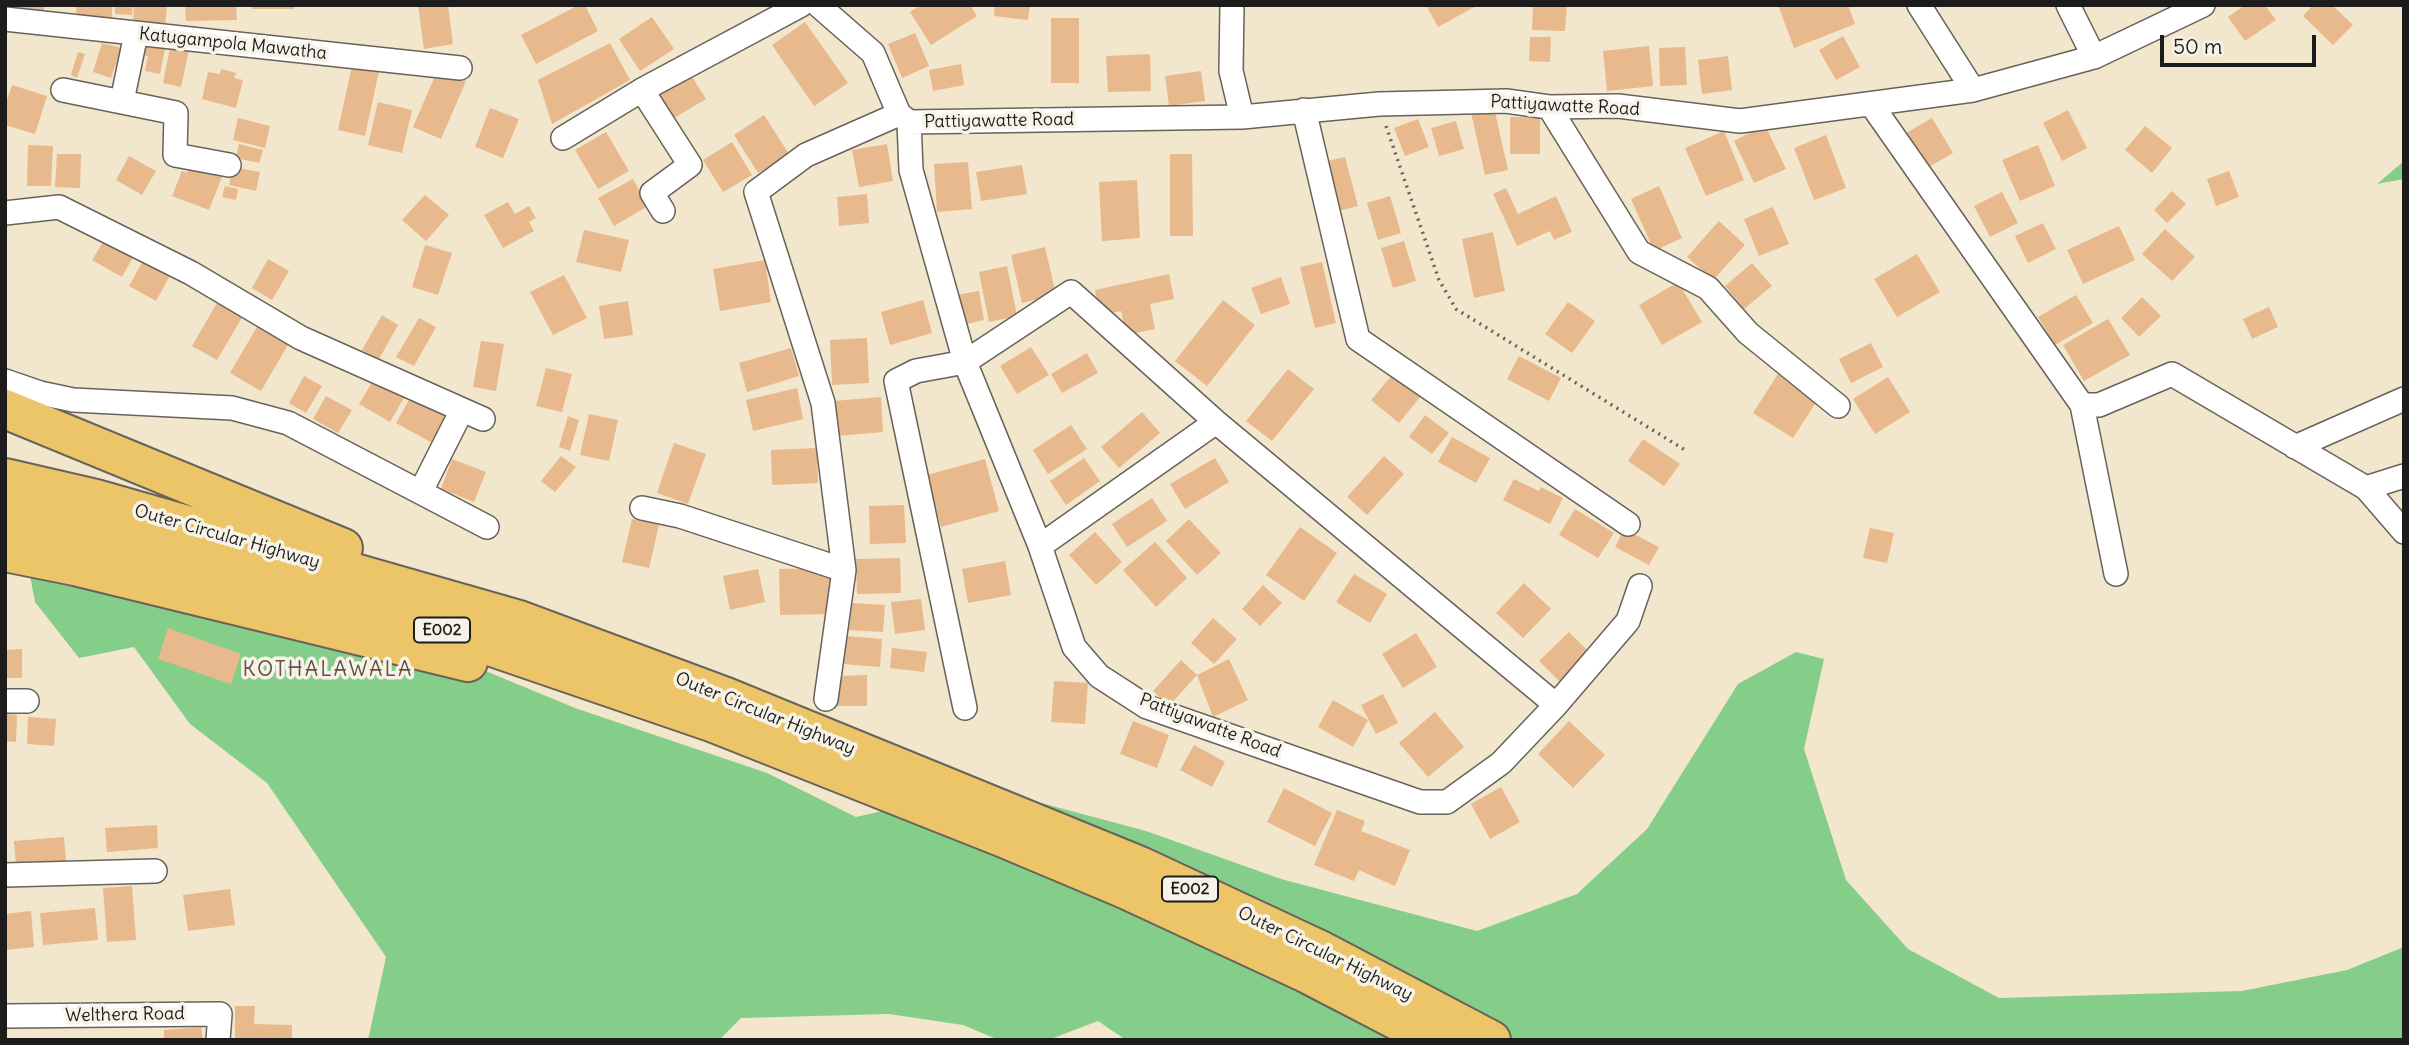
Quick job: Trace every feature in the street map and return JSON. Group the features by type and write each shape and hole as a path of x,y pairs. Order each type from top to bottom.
{"highway":[{"path":"5,409 519,620"},
{"name":"Outer Circular Highway","path":"5,478 96,499 519,620 726,697 1003,838 1125,889 1306,974 1434,1040"},
{"name":"Outer Circular Highway","path":"5,514 399,615 714,723 1049,827 1201,894 1334,957 1491,1040"},
{"path":"5,552 88,569 714,723"}],"street":[{"path":"563,138 642,90 802,5"},
{"name":"Pattiyawatte Road","path":"818,5 873,53 904,118 911,170 965,362 1040,546 1074,647 1099,676 1147,707 1420,802 1447,802 1501,763 1556,705 1629,621 1640,586"},
{"path":"1232,5 1231,71 1242,117"},
{"path":"1919,5 1973,90"},
{"path":"2068,5 2094,57"},
{"name":"Pattiyawatte Road","path":"904,118 1242,117 1379,104 1506,101 1549,107 1618,106 1740,121 1973,90 2094,57 2203,5"},
{"name":"Katugampola Mawatha","path":"5,19 460,68"},
{"path":"122,102 136,34"},
{"path":"63,90 176,113 174,155 229,165"},
{"path":"642,90 690,164 652,193 663,211"},
{"path":"1871,104 2082,405 2116,574"},
{"path":"1549,107 1639,252 1708,288 1748,333 1838,406"},
{"path":"1304,110 1358,339 1628,524"},
{"path":"826,699 844,570 823,404 756,191 806,155 904,118"},
{"path":"5,213 59,207 191,273 301,338 472,415 421,491"},
{"path":"965,708 896,381 916,371 965,362 1071,292 1216,422 1556,705"},
{"path":"2082,405 2099,405 2172,374 2366,488 2404,532"},
{"path":"5,381 40,393 73,400 232,408 288,423 487,527"},
{"path":"2295,447 2404,399"},
{"path":"1040,546 1216,422"},
{"path":"2366,488 2404,476"},
{"path":"642,508 680,516 844,570"},
{"path":"5,874 155,871"},
{"name":"Welthera Road","path":"5,1016 220,1014 218,1040"}],"path":[{"path":"1379,104 1439,280 1456,309 1685,450"}],"green space":[{"path":"2404,161 2404,179 2377,184"},
{"path":"26,554 447,655 575,708 767,773 856,817 985,788 1146,831 1281,879 1477,931 1577,894 1647,829 1738,684 1796,652 1824,659 1804,749 1846,880 1908,949 1999,998 2242,991 2347,970 2404,947 2404,1040 1126,1040 1098,1021 1048,1040 999,1040 963,1025 889,1014 741,1018 719,1040 368,1040 386,957 267,783 190,724 134,647 79,658 35,602"}],"building":[{"path":"5,5 44,5 44,10 5,10"},
{"path":"76,5 112,5 112,24 77,26"},
{"path":"115,5 133,5 132,15 115,14"},
{"path":"134,5 167,5 165,28 133,25"},
{"path":"185,5 236,5 237,20 186,21"},
{"path":"252,5 294,5 294,9 252,9"},
{"path":"418,5 448,5 453,44 424,49"},
{"path":"579,5 585,5 598,31 536,64 521,35"},
{"path":"921,5 970,5 977,16 931,45 910,12"},
{"path":"995,5 1030,5 1028,20 994,16"},
{"path":"1426,5 1478,5 1438,27"},
{"path":"1533,5 1567,5 1565,31 1532,30"},
{"path":"1778,5 1848,5 1855,24 1794,48"},
{"path":"2245,5 2265,5 2276,20 2245,41 2228,17"},
{"path":"2313,5 2332,5 2353,25 2333,45 2303,16"},
{"path":"652,17 674,49 640,71 619,39"},
{"path":"1051,18 1079,18 1079,83 1051,83"},
{"path":"805,22 848,83 814,106 772,45"},
{"path":"915,33 929,66 902,78 888,44"},
{"path":"1843,36 1860,67 1836,80 1819,50"},
{"path":"1530,37 1551,37 1550,62 1529,61"},
{"path":"145,39 166,44 160,74 145,71 148,56 142,55"},
{"path":"171,42 190,45 181,87 163,83"},
{"path":"102,43 121,48 111,78 93,72"},
{"path":"610,43 630,80 552,124 538,80"},
{"path":"1649,46 1653,86 1607,91 1603,51"},
{"path":"1685,47 1687,85 1660,86 1659,48"},
{"path":"78,52 85,54 77,78 71,75"},
{"path":"1150,54 1151,91 1108,92 1106,56"},
{"path":"1728,56 1732,90 1702,94 1698,60"},
{"path":"961,64 964,85 933,91 929,70"},
{"path":"352,66 379,71 365,136 338,130"},
{"path":"221,69 236,73 234,78 243,80 236,108 202,99 208,72 220,74"},
{"path":"438,69 466,81 441,139 413,127"},
{"path":"1201,71 1205,101 1169,106 1165,76"},
{"path":"691,75 706,99 671,120 656,96"},
{"path":"12,85 47,96 35,134 5,125 5,105"},
{"path":"378,102 412,110 402,153 368,145"},
{"path":"1493,103 1508,170 1485,175 1470,108"},
{"path":"490,108 519,119 503,158 475,147"},
{"path":"2068,110 2087,148 2062,161 2043,123"},
{"path":"764,115 789,154 758,173 734,135"},
{"path":"1510,117 1540,117 1540,154 1510,154"},
{"path":"238,118 270,126 265,148 233,140"},
{"path":"1932,118 1953,153 1927,168 1906,133"},
{"path":"1418,119 1429,147 1405,156 1394,128"},
{"path":"1456,121 1464,149 1439,156 1431,128"},
{"path":"1765,125 1786,169 1754,183 1734,141"},
{"path":"2145,126 2172,148 2152,173 2125,150"},
{"path":"1724,131 1744,180 1706,196 1685,148"},
{"path":"606,132 629,171 598,189 575,150"},
{"path":"1826,135 1846,188 1814,200 1794,148"},
{"path":"732,142 752,175 723,192 703,160"},
{"path":"239,144 263,150 259,163 236,158"},
{"path":"887,144 893,181 859,187 852,150"},
{"path":"28,145 53,146 51,186 27,186"},
{"path":"2038,145 2055,186 2020,201 2002,160"},
{"path":"57,154 81,154 80,188 55,187"},
{"path":"1170,154 1192,154 1193,236 1170,236"},
{"path":"129,156 156,171 142,195 116,180"},
{"path":"1345,157 1358,206 1331,213 1319,163"},
{"path":"968,162 972,209 937,212 934,164"},
{"path":"190,165 222,177 209,210 172,196 182,171 187,173"},
{"path":"1022,165 1027,194 981,201 976,172"},
{"path":"233,167 260,172 256,191 229,185"},
{"path":"2229,171 2239,197 2216,206 2207,179"},
{"path":"633,179 648,206 614,226 598,198"},
{"path":"1137,180 1140,238 1102,241 1099,182"},
{"path":"225,186 238,189 236,200 222,197"},
{"path":"1659,186 1682,238 1654,251 1631,199"},
{"path":"1506,188 1518,214 1556,196 1572,232 1554,240 1550,231 1517,246 1493,194"},
{"path":"2172,191 2186,204 2167,223 2154,210"},
{"path":"2002,192 2018,223 1990,237 1974,206"},
{"path":"867,194 869,223 839,226 837,197"},
{"path":"425,195 449,215 426,241 402,220"},
{"path":"1390,196 1401,233 1378,240 1367,203"},
{"path":"508,202 515,214 529,206 536,218 529,222 534,231 503,248 484,215"},
{"path":"1773,207 1789,244 1759,256 1744,219"},
{"path":"1719,221 1745,245 1713,280 1687,257"},
{"path":"2043,223 2056,249 2028,263 2015,236"},
{"path":"2119,226 2135,260 2083,284 2067,250"},
{"path":"2165,229 2195,257 2172,281 2142,254"},
{"path":"584,230 629,240 621,272 576,262"},
{"path":"1493,232 1505,291 1474,298 1462,239"},
{"path":"108,234 137,250 122,277 92,260"},
{"path":"1404,241 1416,281 1393,288 1381,248"},
{"path":"425,245 452,253 438,295 412,287"},
{"path":"1045,247 1056,295 1022,303 1011,255"},
{"path":"1917,254 1940,292 1897,317 1874,279"},
{"path":"144,259 171,274 156,301 129,286"},
{"path":"268,259 289,271 272,300 252,288"},
{"path":"765,260 771,302 720,311 713,269"},
{"path":"1322,262 1336,323 1315,328 1300,267"},
{"path":"1752,263 1772,286 1744,309 1725,286"},
{"path":"1007,266 1017,316 989,322 979,272"},
{"path":"1169,274 1174,299 1150,304 1155,329 1126,335 1121,311 1100,315 1095,290"},
{"path":"564,275 587,318 553,335 530,292"},
{"path":"1281,277 1290,304 1261,314 1251,288"},
{"path":"1678,282 1702,322 1662,345 1639,305"},
{"path":"979,291 984,320 962,325 956,295"},
{"path":"2076,295 2093,323 2055,345 2038,317"},
{"path":"2142,297 2161,316 2139,337 2121,318"},
{"path":"923,300 932,333 890,345 881,312"},
{"path":"1223,300 1255,325 1207,386 1175,361"},
{"path":"218,301 243,316 217,360 192,346"},
{"path":"628,301 633,335 604,339 599,306"},
{"path":"1568,302 1595,321 1572,353 1545,334"},
{"path":"2269,307 2278,327 2252,339 2243,319"},
{"path":"382,315 398,325 379,359 362,350"},
{"path":"419,318 436,327 414,366 396,357"},
{"path":"2108,319 2130,355 2084,381 2063,345"},
{"path":"258,325 289,343 261,391 230,373"},
{"path":"867,338 869,383 832,385 830,340"},
{"path":"481,341 504,344 496,391 473,387"},
{"path":"1871,343 1883,367 1851,383 1839,359"},
{"path":"1031,347 1049,375 1017,394 1000,366"},
{"path":"791,348 799,376 747,392 739,363"},
{"path":"1087,353 1098,373 1062,393 1051,374"},
{"path":"1519,356 1561,378 1549,401 1507,379"},
{"path":"546,368 572,374 562,412 536,406"},
{"path":"1288,369 1314,389 1272,441 1246,421"},
{"path":"1393,374 1420,397 1399,423 1371,400"},
{"path":"1778,374 1818,399 1793,438 1753,413"},
{"path":"304,376 322,386 306,413 289,403"},
{"path":"1888,377 1910,412 1875,434 1853,399"},
{"path":"374,379 405,396 390,422 359,404"},
{"path":"797,388 803,419 753,431 746,400"},
{"path":"412,395 450,416 434,444 396,423"},
{"path":"326,396 352,410 338,433 313,419"},
{"path":"881,397 883,432 837,436 834,401"},
{"path":"1142,412 1160,433 1119,468 1101,447"},
{"path":"589,414 618,420 609,461 580,455"},
{"path":"1425,415 1449,433 1432,454 1409,437"},
{"path":"568,416 579,420 570,451 559,447"},
{"path":"1071,425 1087,449 1048,474 1033,450"},
{"path":"1452,437 1490,458 1476,483 1438,462"},
{"path":"1643,439 1680,464 1664,486 1628,461"},
{"path":"674,443 706,454 688,504 657,493"},
{"path":"817,448 818,483 772,485 771,450"},
{"path":"561,456 576,467 555,492 541,481"},
{"path":"1384,456 1404,474 1367,515 1347,497"},
{"path":"1084,458 1100,481 1066,505 1050,481"},
{"path":"1215,458 1229,482 1185,509 1170,484"},
{"path":"452,459 486,472 474,502 441,489"},
{"path":"985,459 999,511 941,527 927,475"},
{"path":"1514,479 1539,491 1541,487 1563,498 1550,524 1503,500"},
{"path":"1152,498 1167,521 1127,547 1112,524"},
{"path":"904,505 906,543 870,544 869,506"},
{"path":"1575,509 1614,533 1598,558 1559,535"},
{"path":"632,519 659,525 649,568 622,562"},
{"path":"1189,519 1221,553 1197,575 1166,541"},
{"path":"1300,527 1337,553 1304,601 1266,575"},
{"path":"1870,528 1894,533 1887,563 1863,558"},
{"path":"1624,529 1659,547 1649,565 1615,547"},
{"path":"1095,532 1122,562 1096,585 1069,555"},
{"path":"1155,542 1187,578 1156,607 1123,570"},
{"path":"900,558 901,593 857,594 856,559"},
{"path":"1005,561 1011,595 968,603 962,569"},
{"path":"830,568 830,614 780,615 779,569"},
{"path":"758,569 765,602 730,610 723,576"},
{"path":"1354,574 1387,594 1370,623 1336,602"},
{"path":"1524,583 1551,609 1523,638 1496,613"},
{"path":"1263,585 1282,603 1260,626 1242,609"},
{"path":"921,599 925,630 895,634 891,602"},
{"path":"852,603 885,605 883,632 849,630"},
{"path":"1213,618 1237,639 1214,664 1191,643"},
{"path":"168,628 241,654 231,684 158,659"},
{"path":"1569,632 1589,652 1560,682 1539,661"},
{"path":"1416,633 1437,667 1403,688 1382,654"},
{"path":"846,636 882,639 880,667 843,664"},
{"path":"892,648 927,652 924,672 890,668"},
{"path":"22,649 22,678 5,678 5,650"},
{"path":"1229,659 1248,700 1213,717 1197,675"},
{"path":"1181,660 1197,675 1169,706 1153,691"},
{"path":"867,675 867,706 837,706 836,676"},
{"path":"1054,681 1088,683 1085,724 1051,722"},
{"path":"1383,694 1398,723 1376,734 1361,705"},
{"path":"1333,700 1368,720 1353,747 1318,727"},
{"path":"1435,712 1464,747 1428,777 1399,743"},
{"path":"5,714 17,715 16,742 5,741"},
{"path":"28,717 56,719 54,746 27,744"},
{"path":"1133,721 1169,735 1157,768 1120,754"},
{"path":"1569,721 1605,755 1573,788 1538,754"},
{"path":"1194,745 1225,762 1212,787 1180,770"},
{"path":"1501,787 1520,822 1490,839 1471,804"},
{"path":"1284,788 1332,813 1315,846 1267,822"},
{"path":"1337,810 1365,821 1361,831 1410,850 1395,886 1359,870 1354,881 1314,865"},
{"path":"157,825 158,848 107,852 105,828"},
{"path":"64,837 66,861 16,865 14,841"},
{"path":"132,886 136,940 107,942 103,888"},
{"path":"230,889 235,925 188,931 183,895"},
{"path":"95,908 98,940 43,945 40,913"},
{"path":"31,911 34,947 5,950 5,914"},
{"path":"235,1006 255,1006 254,1024 292,1025 292,1040 235,1040"},
{"path":"201,1027 203,1040 164,1040 164,1030"}],"district":[{"name":"KOTHALAWALA","path":"328,670"}]}
